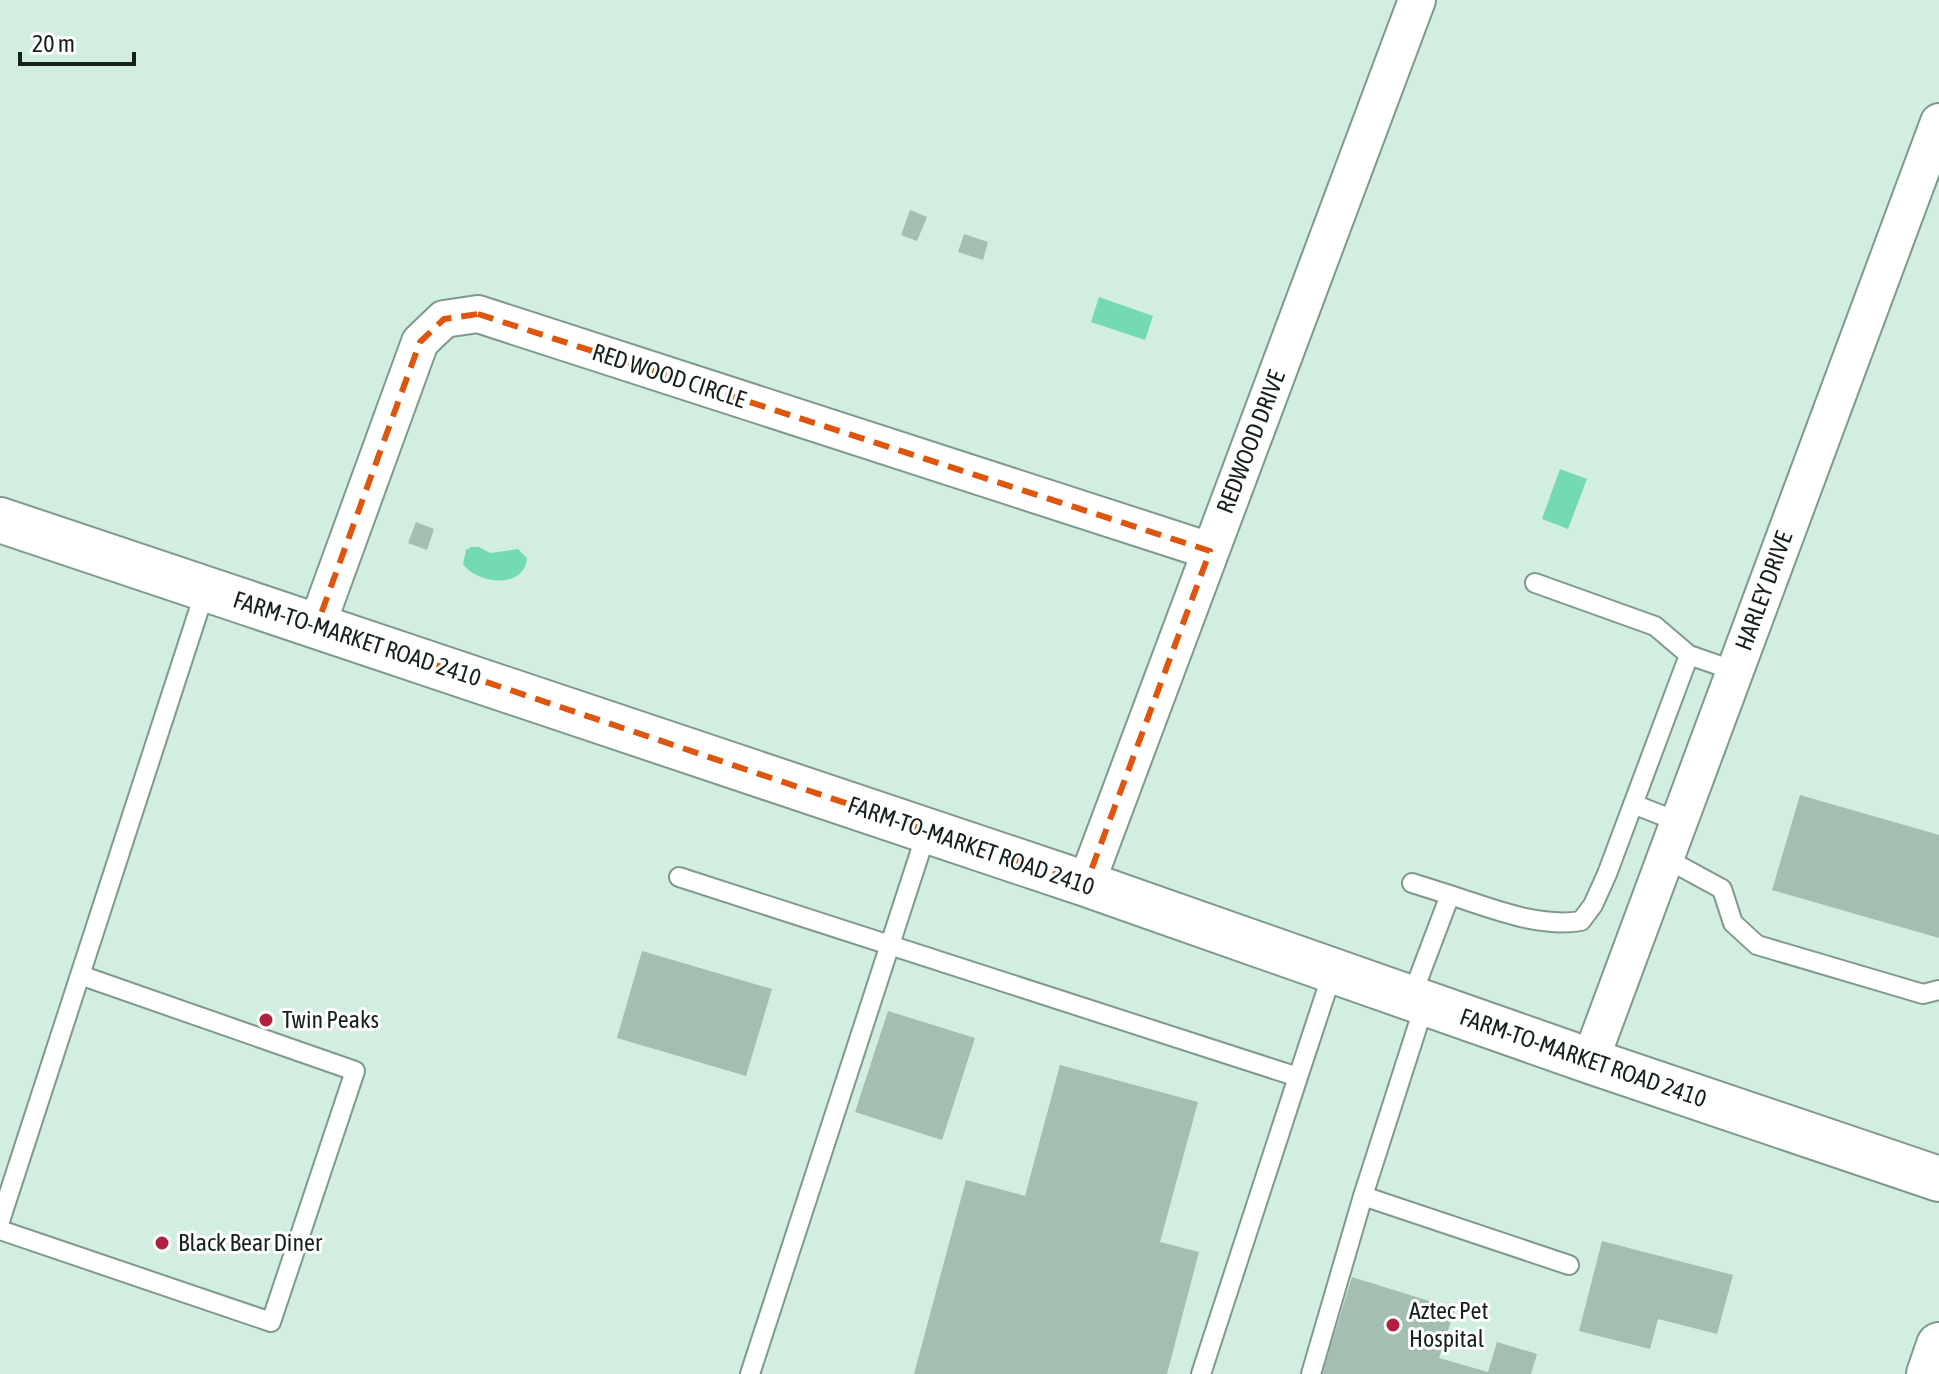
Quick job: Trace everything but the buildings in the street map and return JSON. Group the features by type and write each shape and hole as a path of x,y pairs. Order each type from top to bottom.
{"main road":[{"name":"FARM-TO-MARKET ROAD 2410","path":"0,520 1086,884 1590,1061 1939,1179"},
{"path":"1929,1374 1939,1345"}],"street":[{"name":"REDWOOD DRIVE","path":"1086,884 1417,0"},
{"name":"HARLEY DRIVE","path":"1590,1061 1939,122"},
{"name":"RED WOOD CIRCLE","path":"317,625 420,342 444,319 478,314 1210,551"}],"lane":[{"path":"1535,583 1655,626 1689,655 1735,671"},
{"path":"0,1221 206,588"},
{"path":"1412,883 1545,921 1562,924 1581,921 1598,895 1689,655"},
{"path":"1633,804 1679,822"},
{"path":"750,1374 927,831"},
{"path":"1665,858 1722,889 1733,923 1757,945 1923,994 1939,990"},
{"path":"679,877 1298,1077"},
{"path":"1311,1374 1450,895"},
{"path":"1201,1374 1333,971"},
{"path":"0,1230 271,1322 355,1071 80,975"},
{"path":"1363,1196 1569,1265"}],"highlighted area":[{"path":"478,314 1210,551 1086,884 317,625 420,342 444,319"}],"shaded area":[{"path":"1099,297 1153,316 1145,340 1091,322"},
{"path":"1560,469 1587,479 1568,529 1542,519"},
{"path":"479,547 490,553 518,549 527,558 518,575 510,579 489,580 463,564 466,550"}],"place":[{"name":"Twin Peaks","path":"266,1020"},
{"name":"Black Bear Diner","path":"162,1243"},
{"name":"Aztec Pet Hospital","path":"1393,1325"}]}
